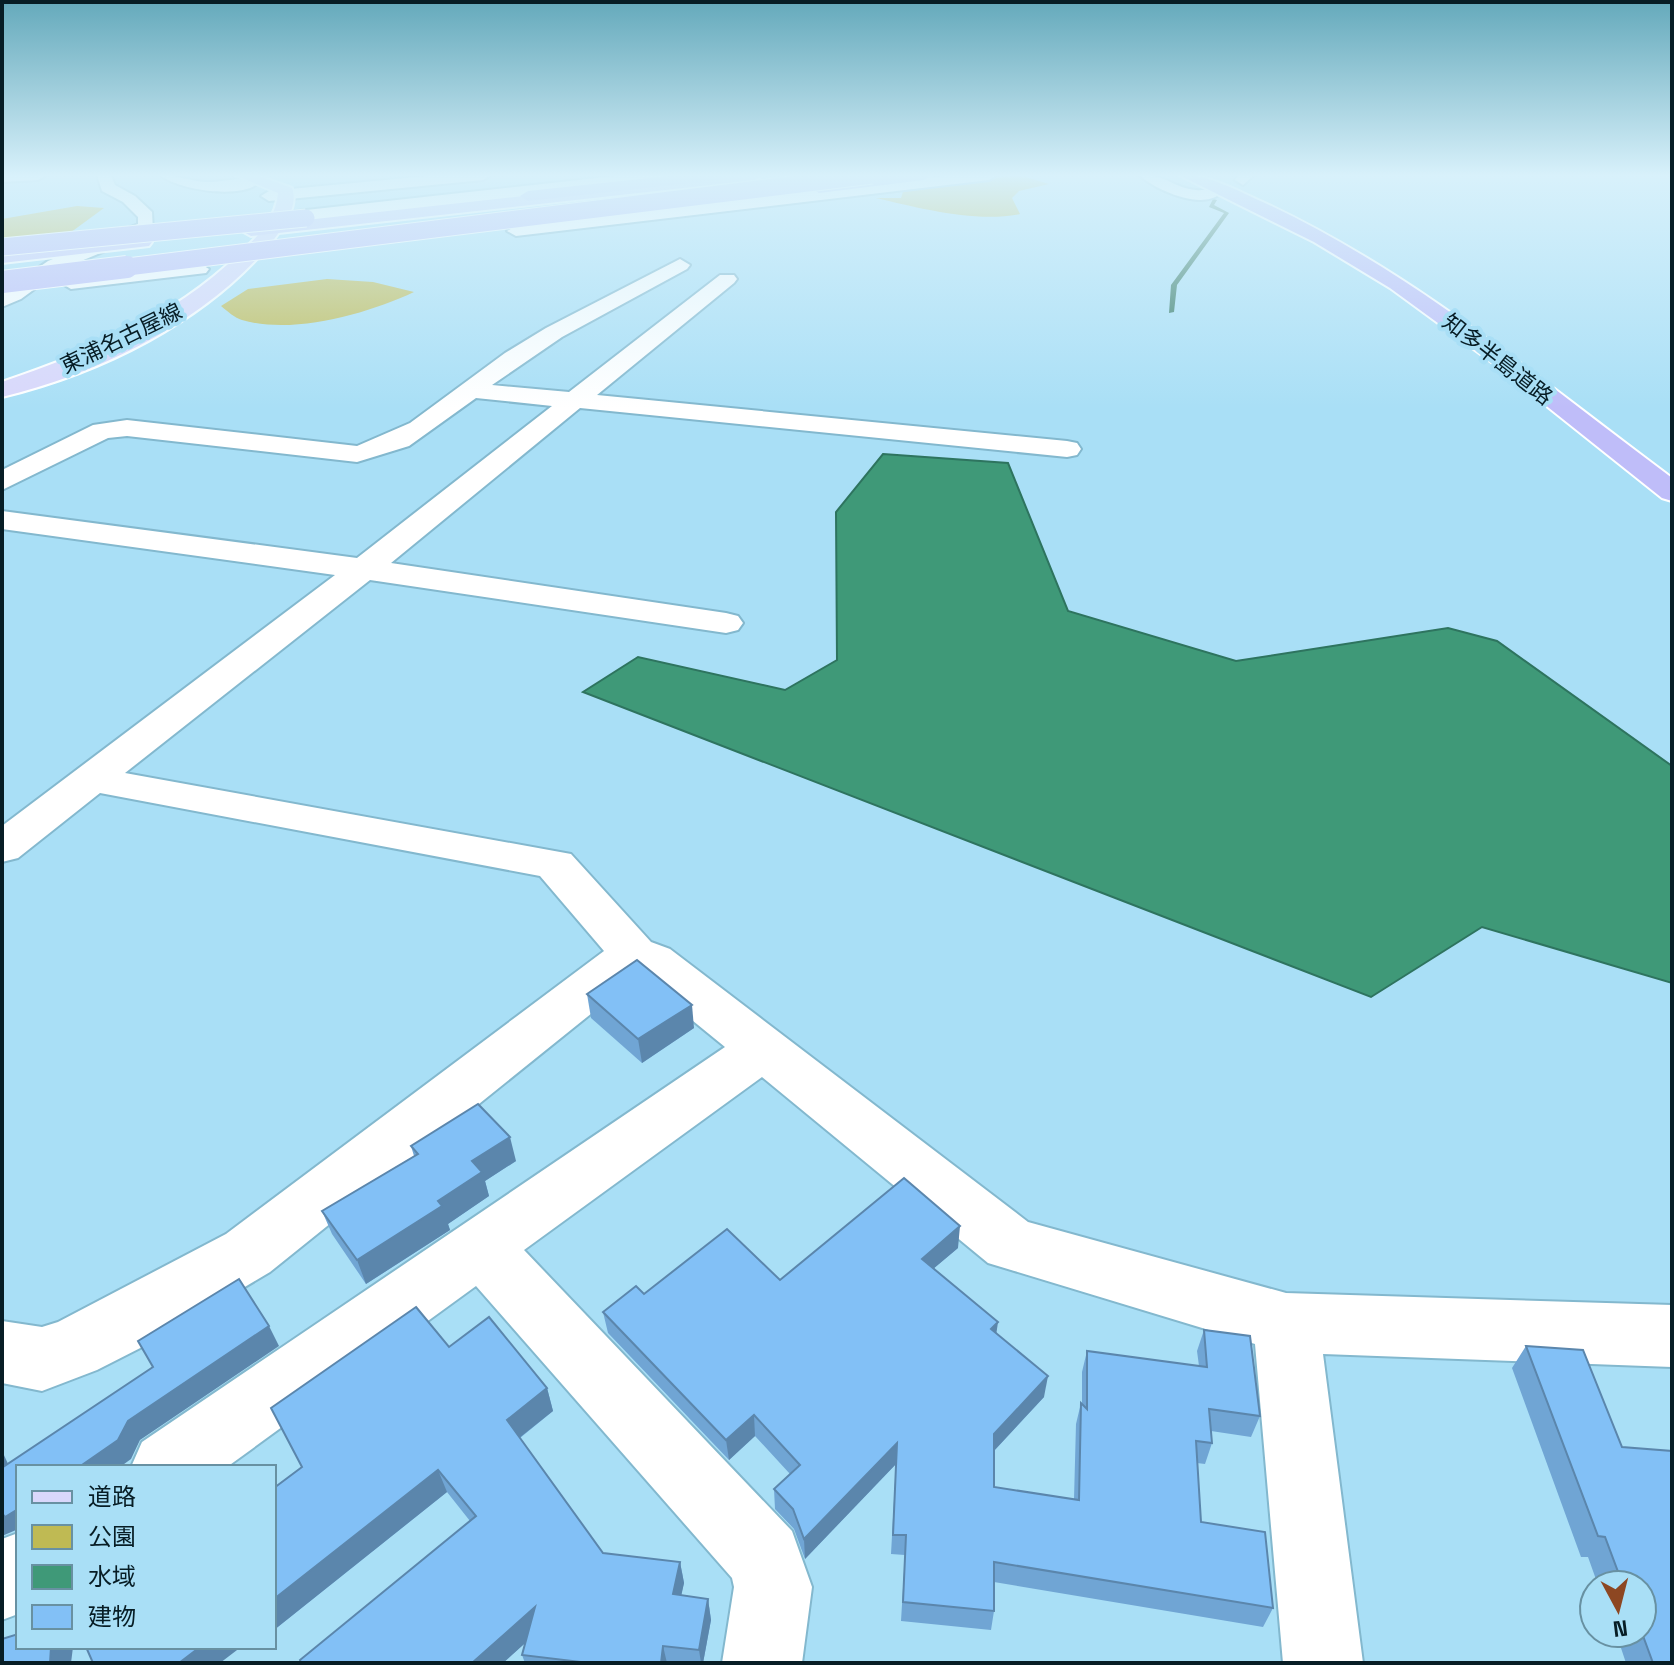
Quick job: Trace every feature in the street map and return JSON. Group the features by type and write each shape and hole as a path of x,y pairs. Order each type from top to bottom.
{"highway":[{"path":"2,258 45,253"},
{"path":"2,258 52,253"},
{"path":"2,282 239,253"},
{"path":"2,282 320,253"},
{"name":"知多半島道路","path":"1343,253 1395,283 1515,370 1672,492"},
{"name":"知多半島道路","path":"1371,253 1532,355"},
{"path":"31,281 216,254"}],"main road":[{"name":"東浦名古屋線","path":"2,374 117,326 178,291 219,253"},
{"name":"東浦名古屋線","path":"2,390 98,352 157,324 219,286 241,253"}],"street":[{"path":"2,301 82,253"},
{"path":"2,481 102,431 127,428 357,454 385,449 512,359 599,305 680,265"},
{"path":"2,282 199,269"},
{"path":"2,848 362,570 727,279"},
{"path":"470,390 1067,449"},
{"path":"2,520 541,593 726,623"},
{"path":"90,779 555,864 634,954 652,961 765,1047 1010,1244 1286,1323 1362,1329 1672,1336"},
{"path":"2,1352 42,1359 73,1348 133,1319 248,1253 634,954"},
{"path":"170,1465 765,1047"},
{"path":"482,1248 765,1558 773,1587 762,1663"},
{"path":"1286,1323 1323,1663"}],"green space":[{"path":"327,279 373,282 414,292 374,308 306,324 262,324 242,320 221,306 248,289"}],"water":[{"path":"883,454 1008,463 1068,611 1236,661 1448,628 1497,641 1672,766 1672,983 1482,927 1371,997 583,692 638,657 785,690 837,660 836,512"}],"building":[{"path":"637,960 692,1005 638,1039 587,994"},
{"path":"478,1104 510,1137 472,1161 482,1172 438,1201 442,1206 357,1260 322,1211 418,1154 411,1146"},
{"path":"904,1178 960,1226 922,1259 998,1322 991,1329 1048,1376 994,1434 994,1487 1079,1500 1081,1403 1087,1409 1087,1351 1207,1367 1204,1330 1250,1336 1260,1416 1209,1409 1212,1443 1196,1441 1201,1522 1265,1532 1273,1608 994,1562 994,1611 903,1602 906,1535 893,1535 897,1443 804,1539 793,1509 774,1489 800,1465 754,1415 726,1440 603,1312 636,1286 644,1294 727,1229 780,1280"},
{"path":"239,1279 269,1326 128,1421 118,1440 82,1465 16,1465 16,1510 5,1517 2,1513 2,1465 153,1367 138,1341"},
{"path":"416,1307 449,1347 489,1317 547,1388 507,1420 603,1553 680,1562 673,1594 708,1599 699,1650 663,1646 661,1663 589,1663 522,1655 535,1607 472,1663 301,1663 300,1660 476,1516 438,1470 276,1597 276,1486 302,1467 271,1408"},
{"path":"1526,1346 1583,1350 1622,1447 1672,1451 1672,1663 1653,1663 1648,1649 1658,1649 1658,1569 1617,1569 1605,1537 1598,1536"},
{"path":"16,1635 16,1649 51,1649 50,1663 2,1663 2,1639"},
{"path":"87,1649 197,1649 179,1663 93,1663"}],"waterway":[{"path":"1171,312 1174,285 1198,253"}]}
